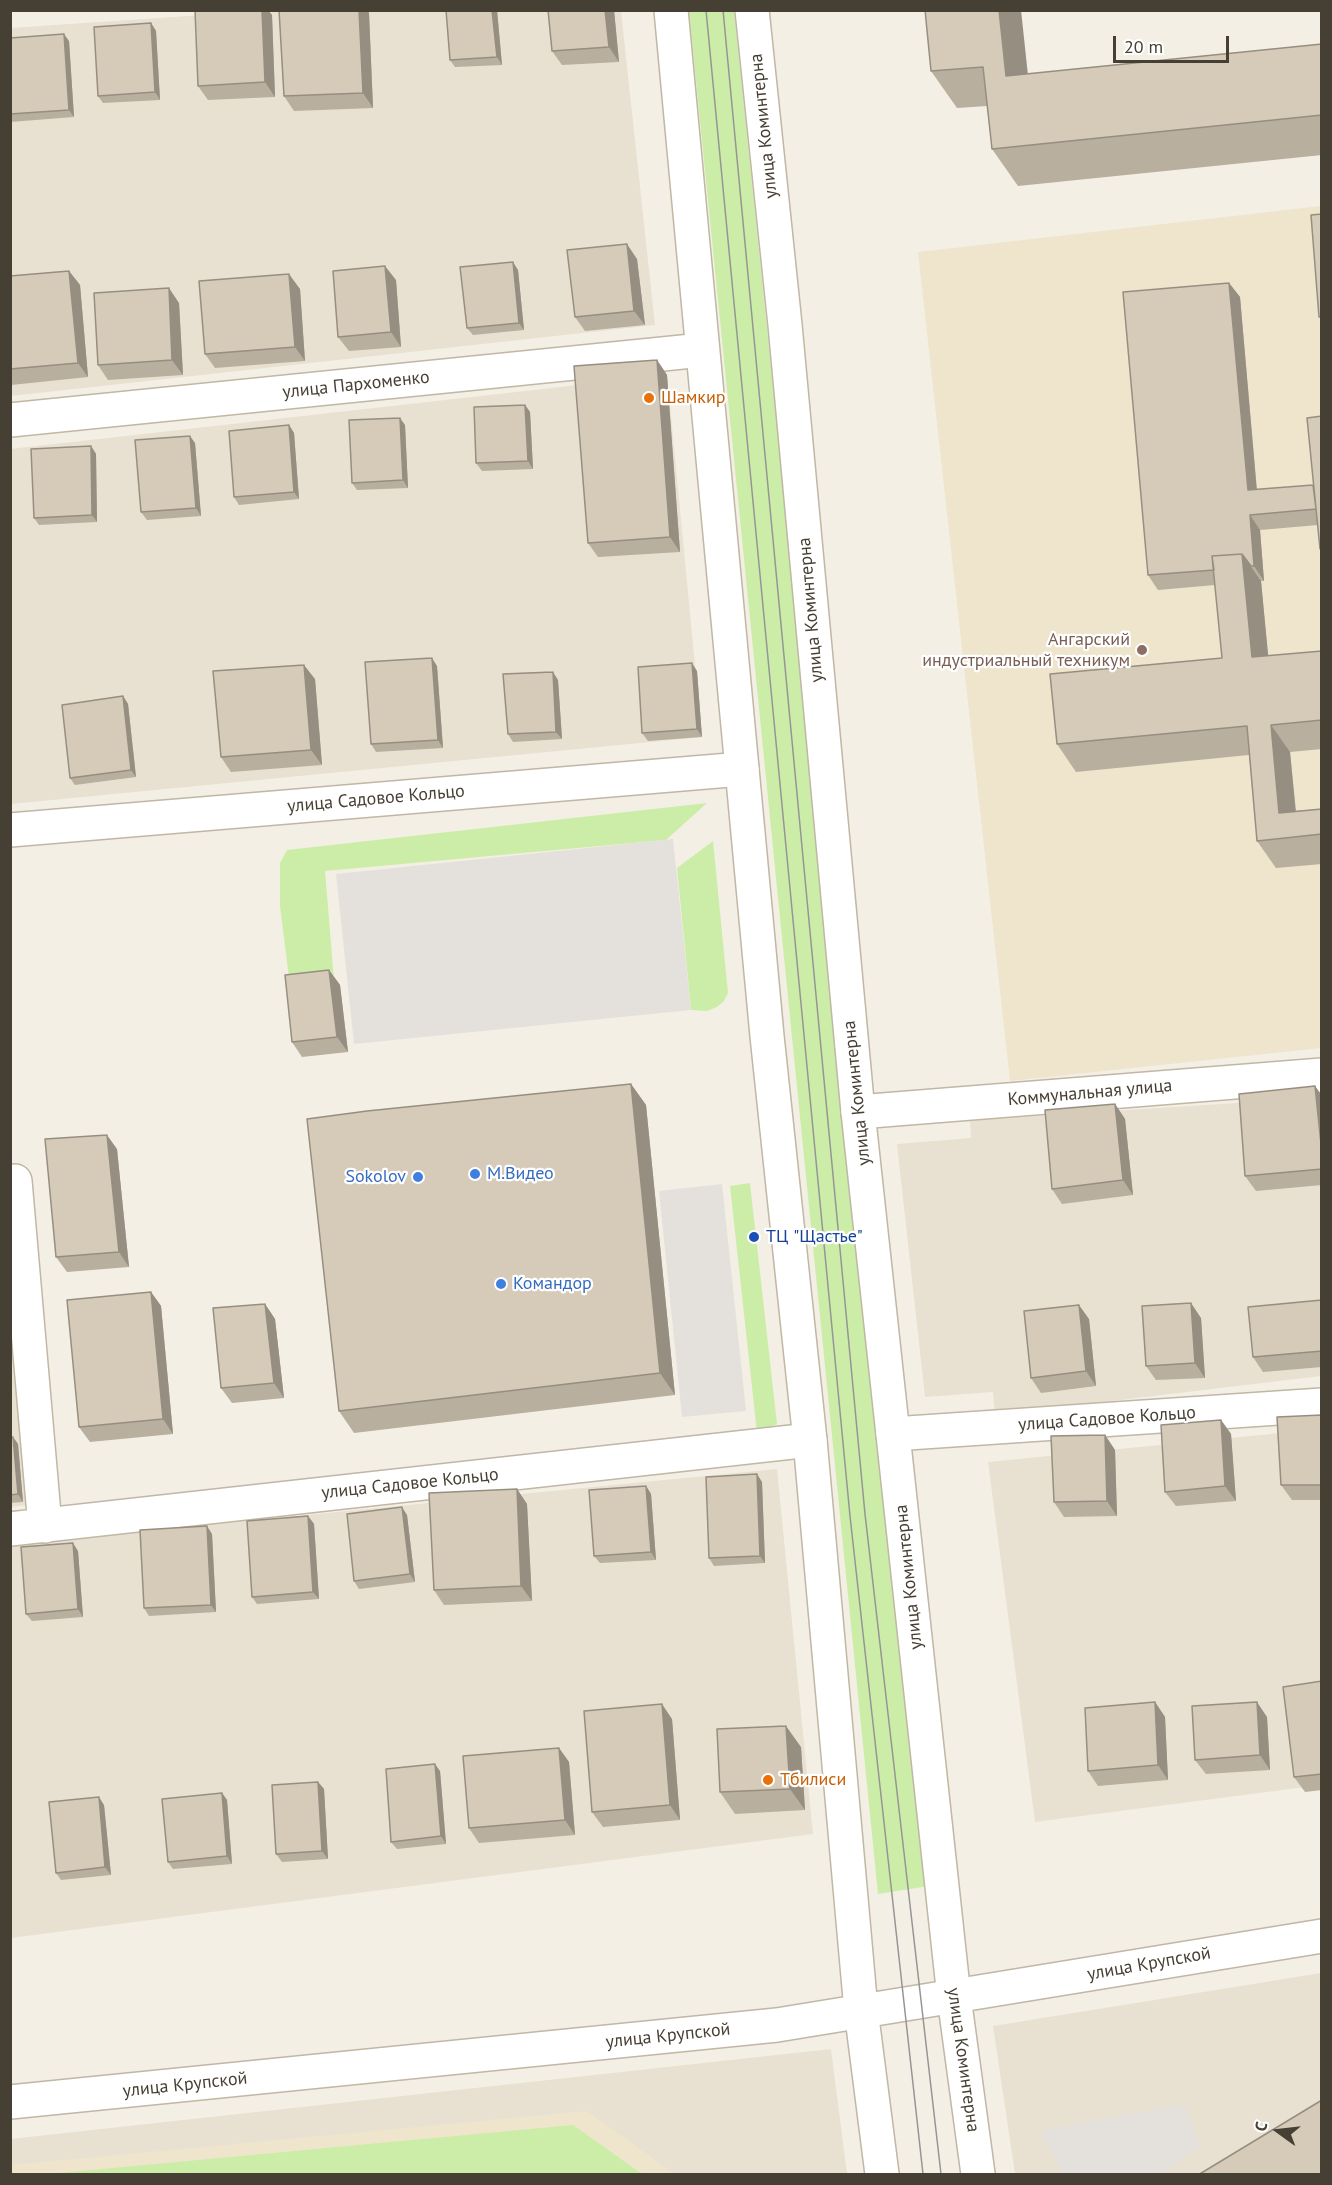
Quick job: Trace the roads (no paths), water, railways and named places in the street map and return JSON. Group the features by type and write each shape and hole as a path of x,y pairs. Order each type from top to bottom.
{"street":[{"path":"671,10 772,1083 810,1440 861,2010 882,2175"},
{"name":"улица Коминтерна","path":"752,10 786,337 858,1112 954,1997 978,2175"},
{"name":"улица Пархоменко","path":"10,420 702,350"},
{"name":"улица Садовое Кольцо","path":"10,830 742,769"},
{"name":"Коммунальная улица","path":"858,1112 1322,1075"},
{"path":"15,1181 45,1526"},
{"name":"улица Садовое Кольцо","path":"893,1434 1322,1405"},
{"name":"улица Садовое Кольцо","path":"10,1529 810,1440"},
{"name":"улица Крупской","path":"10,2102 777,2025 1322,1936"}],"tram line":[{"path":"706,10 850,1516 923,2174"},
{"path":"723,10 865,1514 941,2174"}],"place":[{"name":"Шамкир","path":"649,398"},
{"name":"Ангарский индустриальный техникум","path":"1142,650"},
{"name":"М.Видео","path":"475,1174"},
{"name":"Sokolov","path":"418,1177"},
{"name":"ТЦ \"Щастье\"","path":"754,1237"},
{"name":"Командор","path":"501,1284"},
{"name":"Тбилиси","path":"768,1780"}]}
